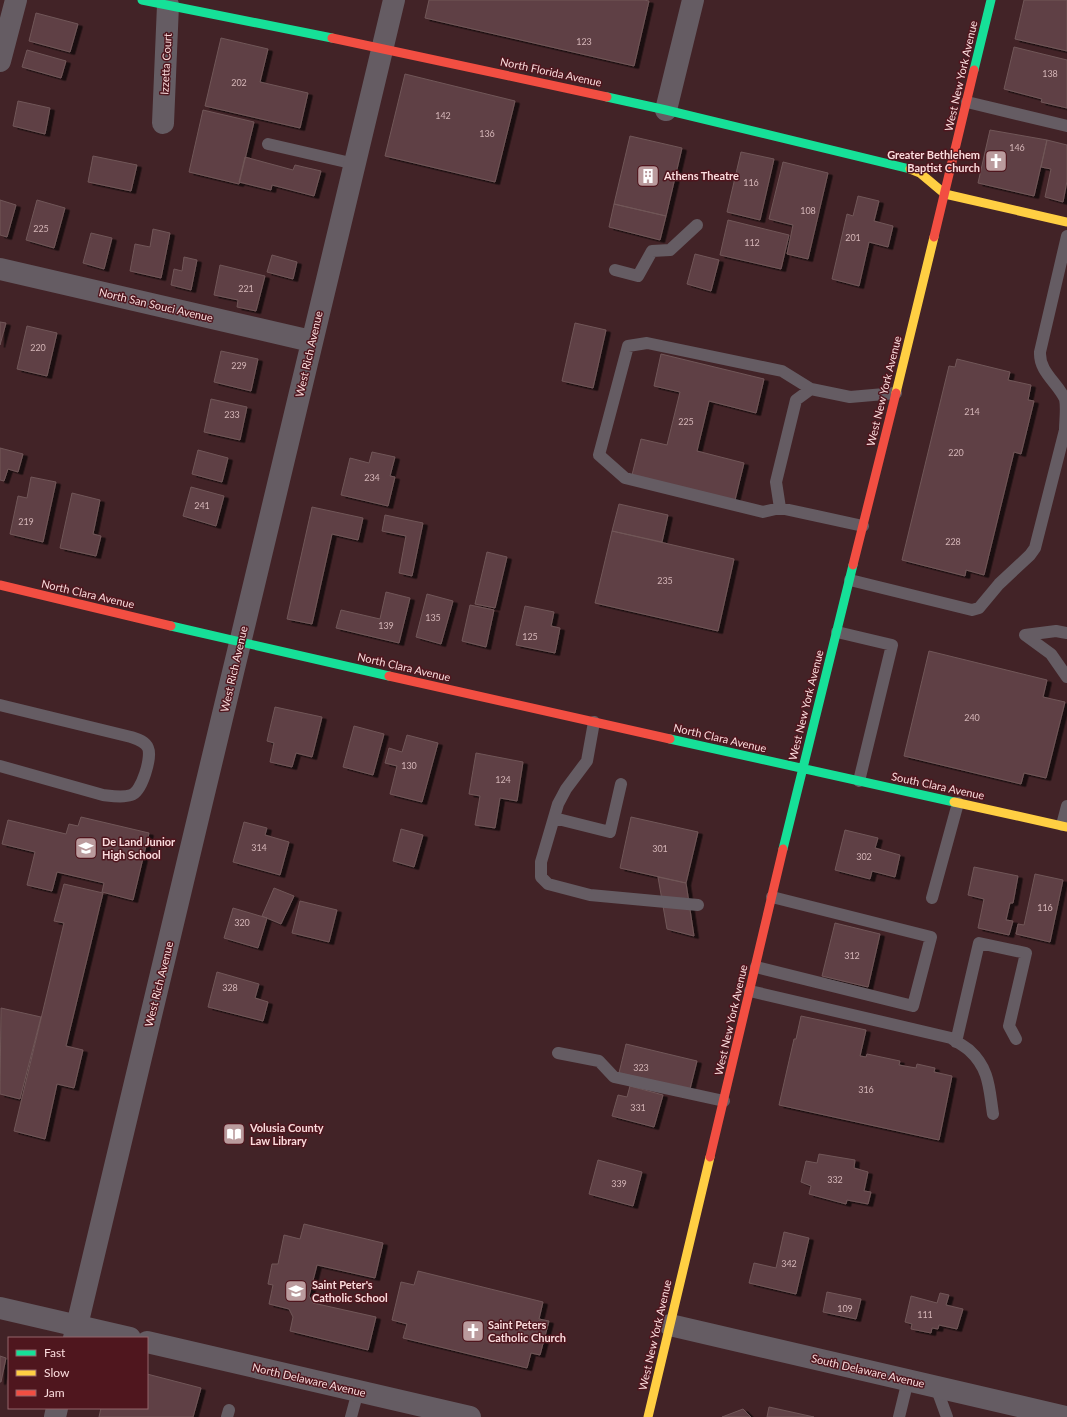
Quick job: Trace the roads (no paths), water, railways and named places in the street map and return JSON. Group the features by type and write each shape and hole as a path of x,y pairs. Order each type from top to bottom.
{"street":[{"path":"0,61 16,0"},
{"name":"North Florida Avenue","path":"142,0 383,48 666,110 906,167 920,173 945,194"},
{"name":"West Rich Avenue","path":"75,1332 241,643 311,341 394,0"},
{"path":"666,110 693,0"},
{"name":"West New York Avenue","path":"648,1417 772,897 945,194 991,0"},
{"name":"Izzetta Court","path":"163,122 168,5"},
{"path":"945,194 1067,222"},
{"name":"North San Souci Avenue","path":"0,269 311,341"},
{"name":"North Clara Avenue","path":"0,585 241,643 803,769"},
{"name":"South Clara Avenue","path":"803,769 1065,826"},
{"path":"0,1308 75,1332 121,1337"},
{"name":"South Delaware Avenue","path":"670,1325 1066,1417"},
{"name":"North Delaware Avenue","path":"148,1342 470,1417"}],"lane":[{"path":"967,102 1067,126"},
{"path":"268,144 354,164"},
{"path":"615,270 638,276 652,251 670,250 697,224"},
{"path":"850,580 972,610 979,608 999,584 1030,556 1034,548 1064,430 1066,399 1042,366 1040,359 1061,284 1067,236"},
{"path":"863,526 780,508 763,512 625,478 599,455 628,346 647,343 782,371 811,389 850,397 896,393"},
{"path":"780,508 776,482 796,400 811,389"},
{"path":"1067,633 1056,631 1025,635 1051,654 1067,677"},
{"path":"837,632 892,645 859,781"},
{"path":"0,705 130,737 144,742 149,749 149,758 144,778 138,790 132,795 103,795 0,766"},
{"path":"594,722 587,760 566,789 558,804 541,862 541,877 548,884 590,895 698,905"},
{"path":"554,818 610,832 621,784"},
{"path":"932,898 958,803"},
{"path":"1065,826 1067,806"},
{"path":"756,966 913,1006 931,937 772,897"},
{"path":"956,1042 979,943 1026,953 1009,1026 1016,1039"},
{"path":"750,991 951,1038 969,1050 979,1061 988,1077 993,1114"},
{"path":"558,1053 599,1061 614,1077 724,1101"},
{"path":"899,1417 908,1380"},
{"path":"936,1387 947,1417"},
{"path":"350,1417 358,1391"}],"place":[{"name":"Greater Bethlehem Baptist Church","path":"996,161"},
{"name":"Athens Theatre","path":"648,176"},
{"name":"De Land Junior High School","path":"86,848"},
{"name":"Volusia County Law Library","path":"234,1134"},
{"name":"Saint Peter's Catholic School","path":"296,1291"},
{"name":"Saint Peters Catholic Church","path":"473,1331"}]}
